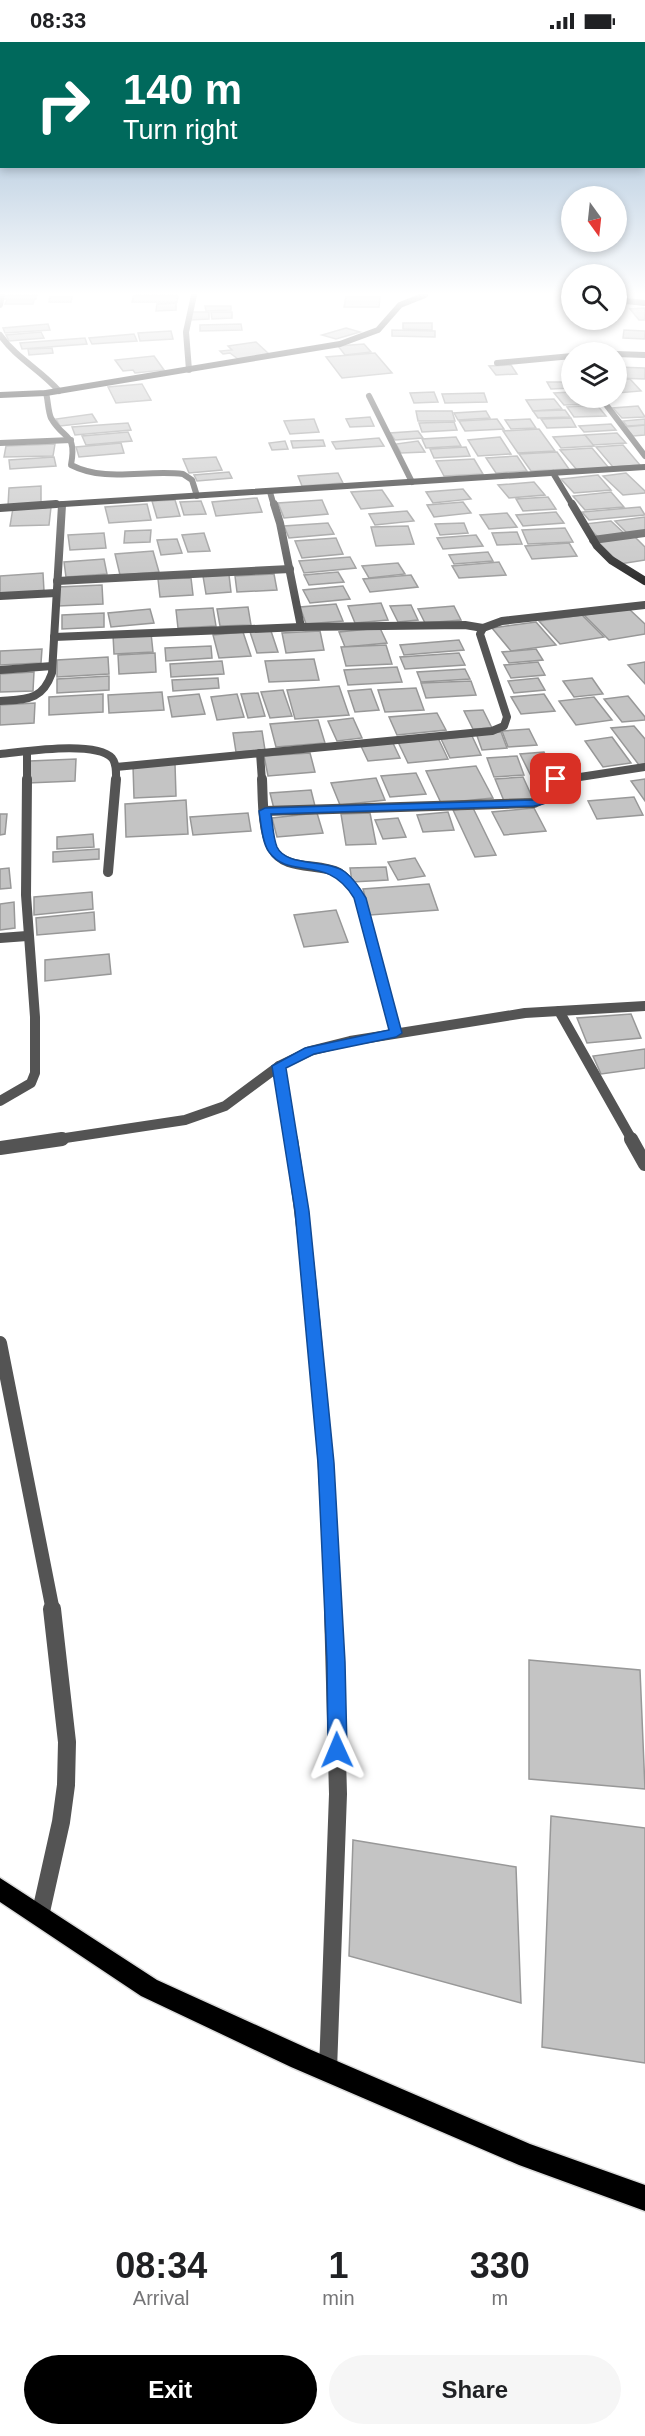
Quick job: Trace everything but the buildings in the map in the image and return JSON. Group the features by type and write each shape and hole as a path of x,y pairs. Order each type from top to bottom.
{"main road":[{"path":"0,1889 149,1988 327,2070 528,2156 645,2198"}],"street":[{"path":"47,397 51,417 71,440 74,448 71,465 76,469 108,476 174,472 187,474 192,478 197,496"},
{"path":"369,397 412,482"},
{"path":"609,408 645,456"},
{"path":"0,443 71,440"},
{"path":"0,508 645,467"},
{"path":"553,473 593,540 611,560 645,581"},
{"path":"270,492 290,569 301,627"},
{"path":"0,701 36,697 45,692 49,684 62,505"},
{"path":"593,540 645,533"},
{"path":"57,581 290,569"},
{"path":"0,596 56,593"},
{"path":"54,637 301,627 455,625 483,628 502,621 645,605"},
{"path":"116,767 492,731 504,726 507,717 480,634 483,628"},
{"path":"0,670 52,666"},
{"path":"0,754 73,749 98,751 109,755 116,767 108,872"},
{"path":"0,1101 31,1083 35,1073 35,1017 27,936 27,752"},
{"path":"260,753 265,811 272,849 282,859 294,863 321,866 340,874 352,885 360,898 396,1033"},
{"path":"265,811 534,803 545,801 549,796 551,783 556,779 645,767"},
{"path":"0,938 27,936"},
{"path":"0,1148 185,1120 225,1106 279,1066 310,1051 396,1033 514,1015 645,1006"},
{"path":"559,1011 645,1164"},
{"path":"279,1066 302,1211 308,1266 326,1463 336,1662 338,1794 327,2070"},
{"path":"0,1343 54,1618 68,1742 61,1822 40,1916"}],"route":[{"path":"337,1750 336,1662 326,1463 302,1211 279,1066 310,1051 396,1033 360,898 352,885 340,874 321,866 294,863 282,859 272,849 265,811 534,803 545,801 549,796 551,783 556,779"}]}
